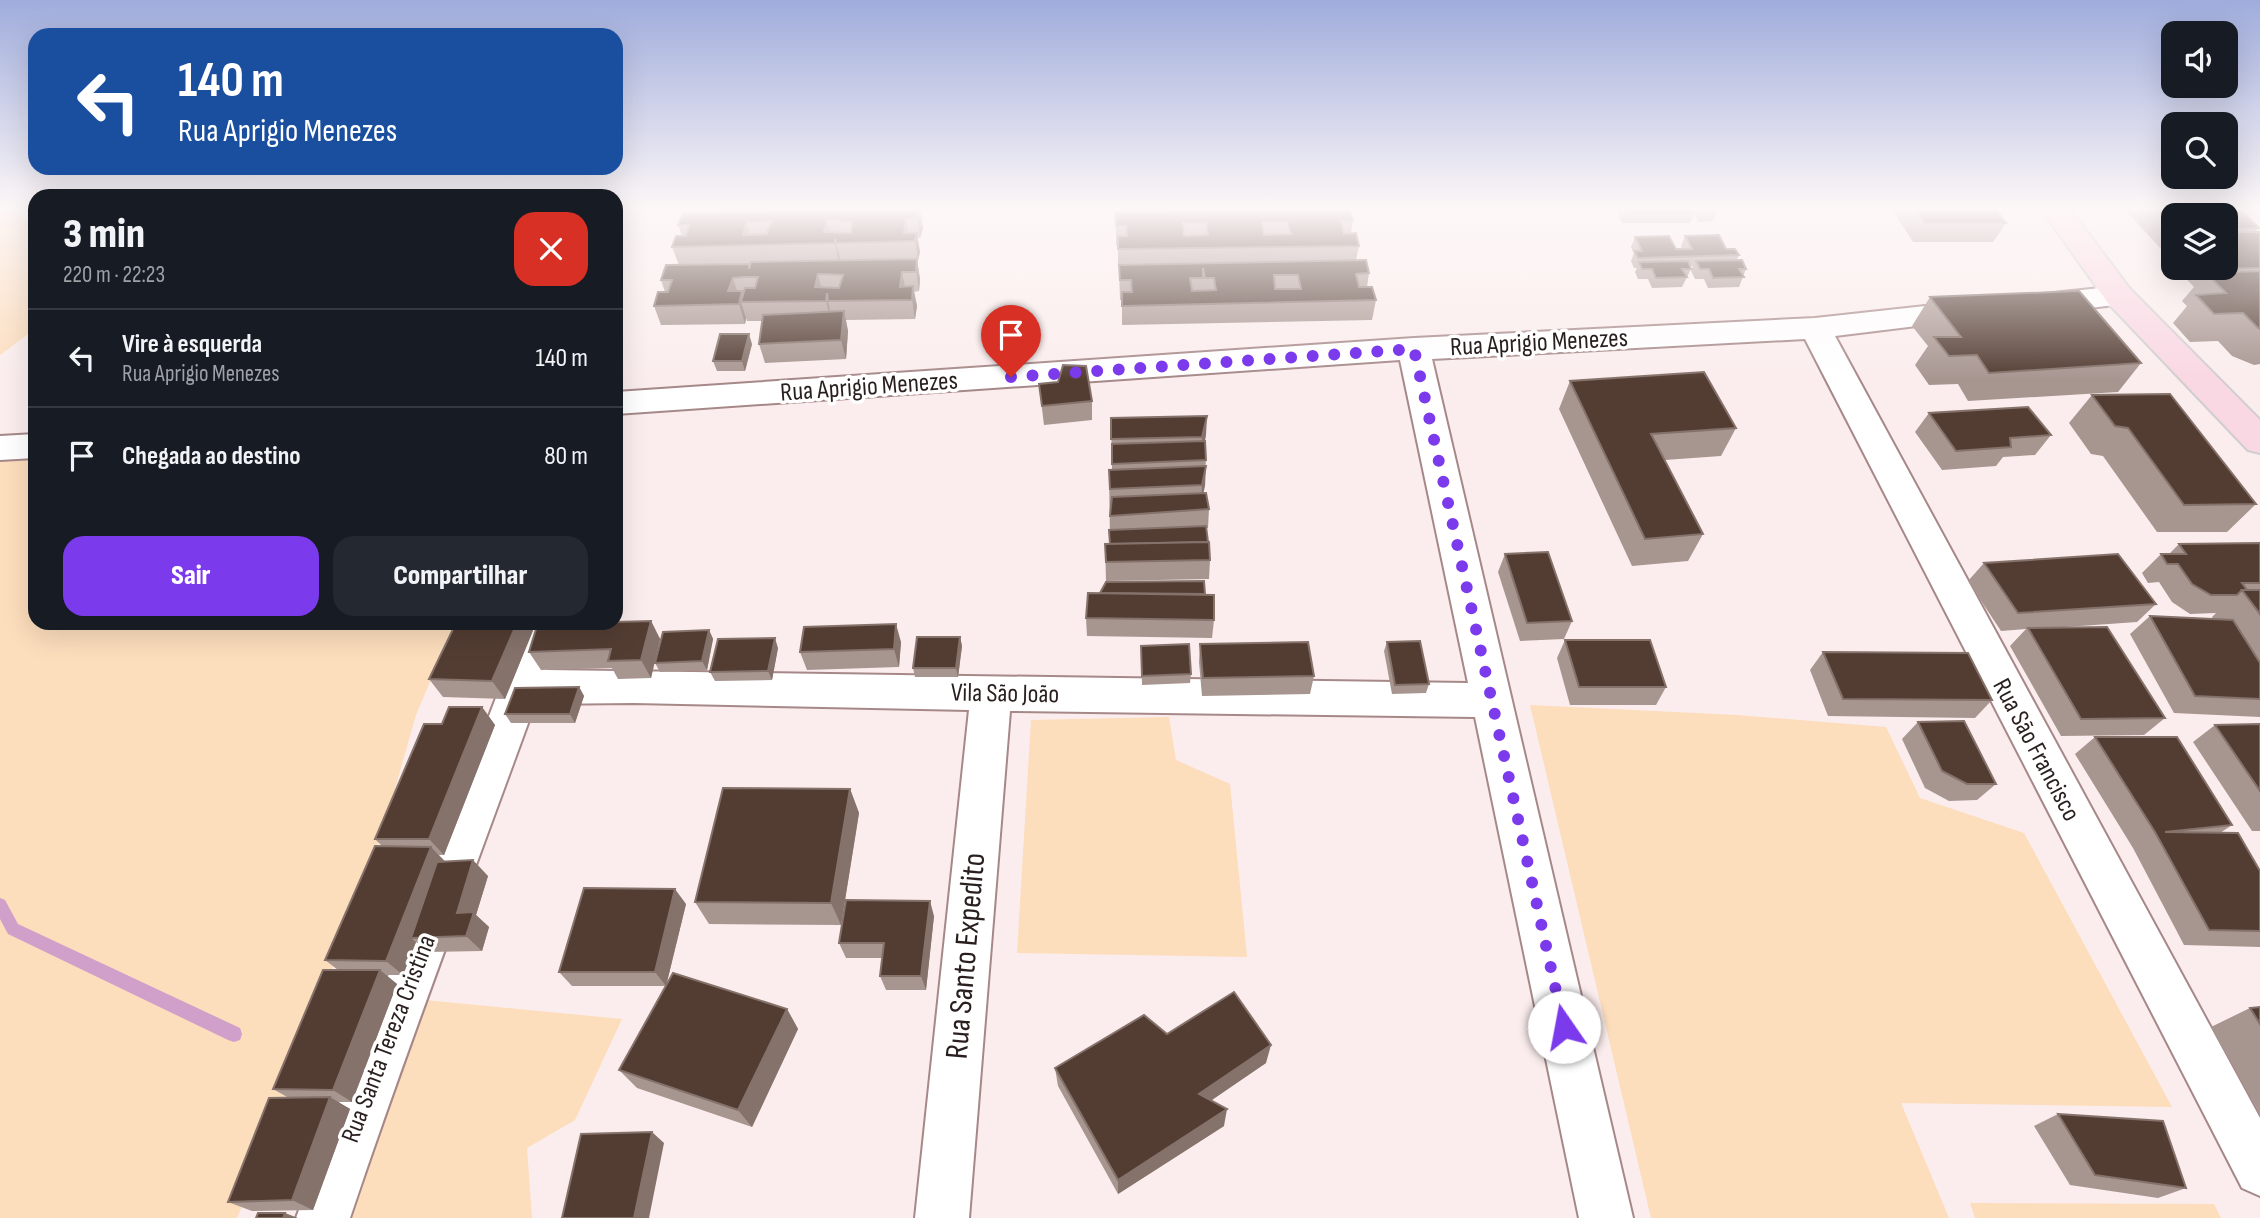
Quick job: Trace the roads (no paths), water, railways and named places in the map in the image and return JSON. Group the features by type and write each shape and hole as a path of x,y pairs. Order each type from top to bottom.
{"main road":[{"path":"2097,266 2119,296 2260,441"}],"street":[{"name":"Rua Aprigio Menezes","path":"623,410 1414,349 1815,328 2119,296"},
{"name":"Rua São Francisco","path":"1815,328 2260,1170"},
{"path":"1414,349 1606,1218"},
{"path":"0,448 28,446"},
{"name":"Rua Santa Tereza Cristina","path":"323,1218 379,1059 541,630"},
{"name":"Vila São João","path":"518,687 634,686 991,694 1493,700"},
{"name":"Rua Santo Expedito","path":"942,1218 991,694"}],"waterway":[{"path":"0,905 13,929 234,1034"}]}
